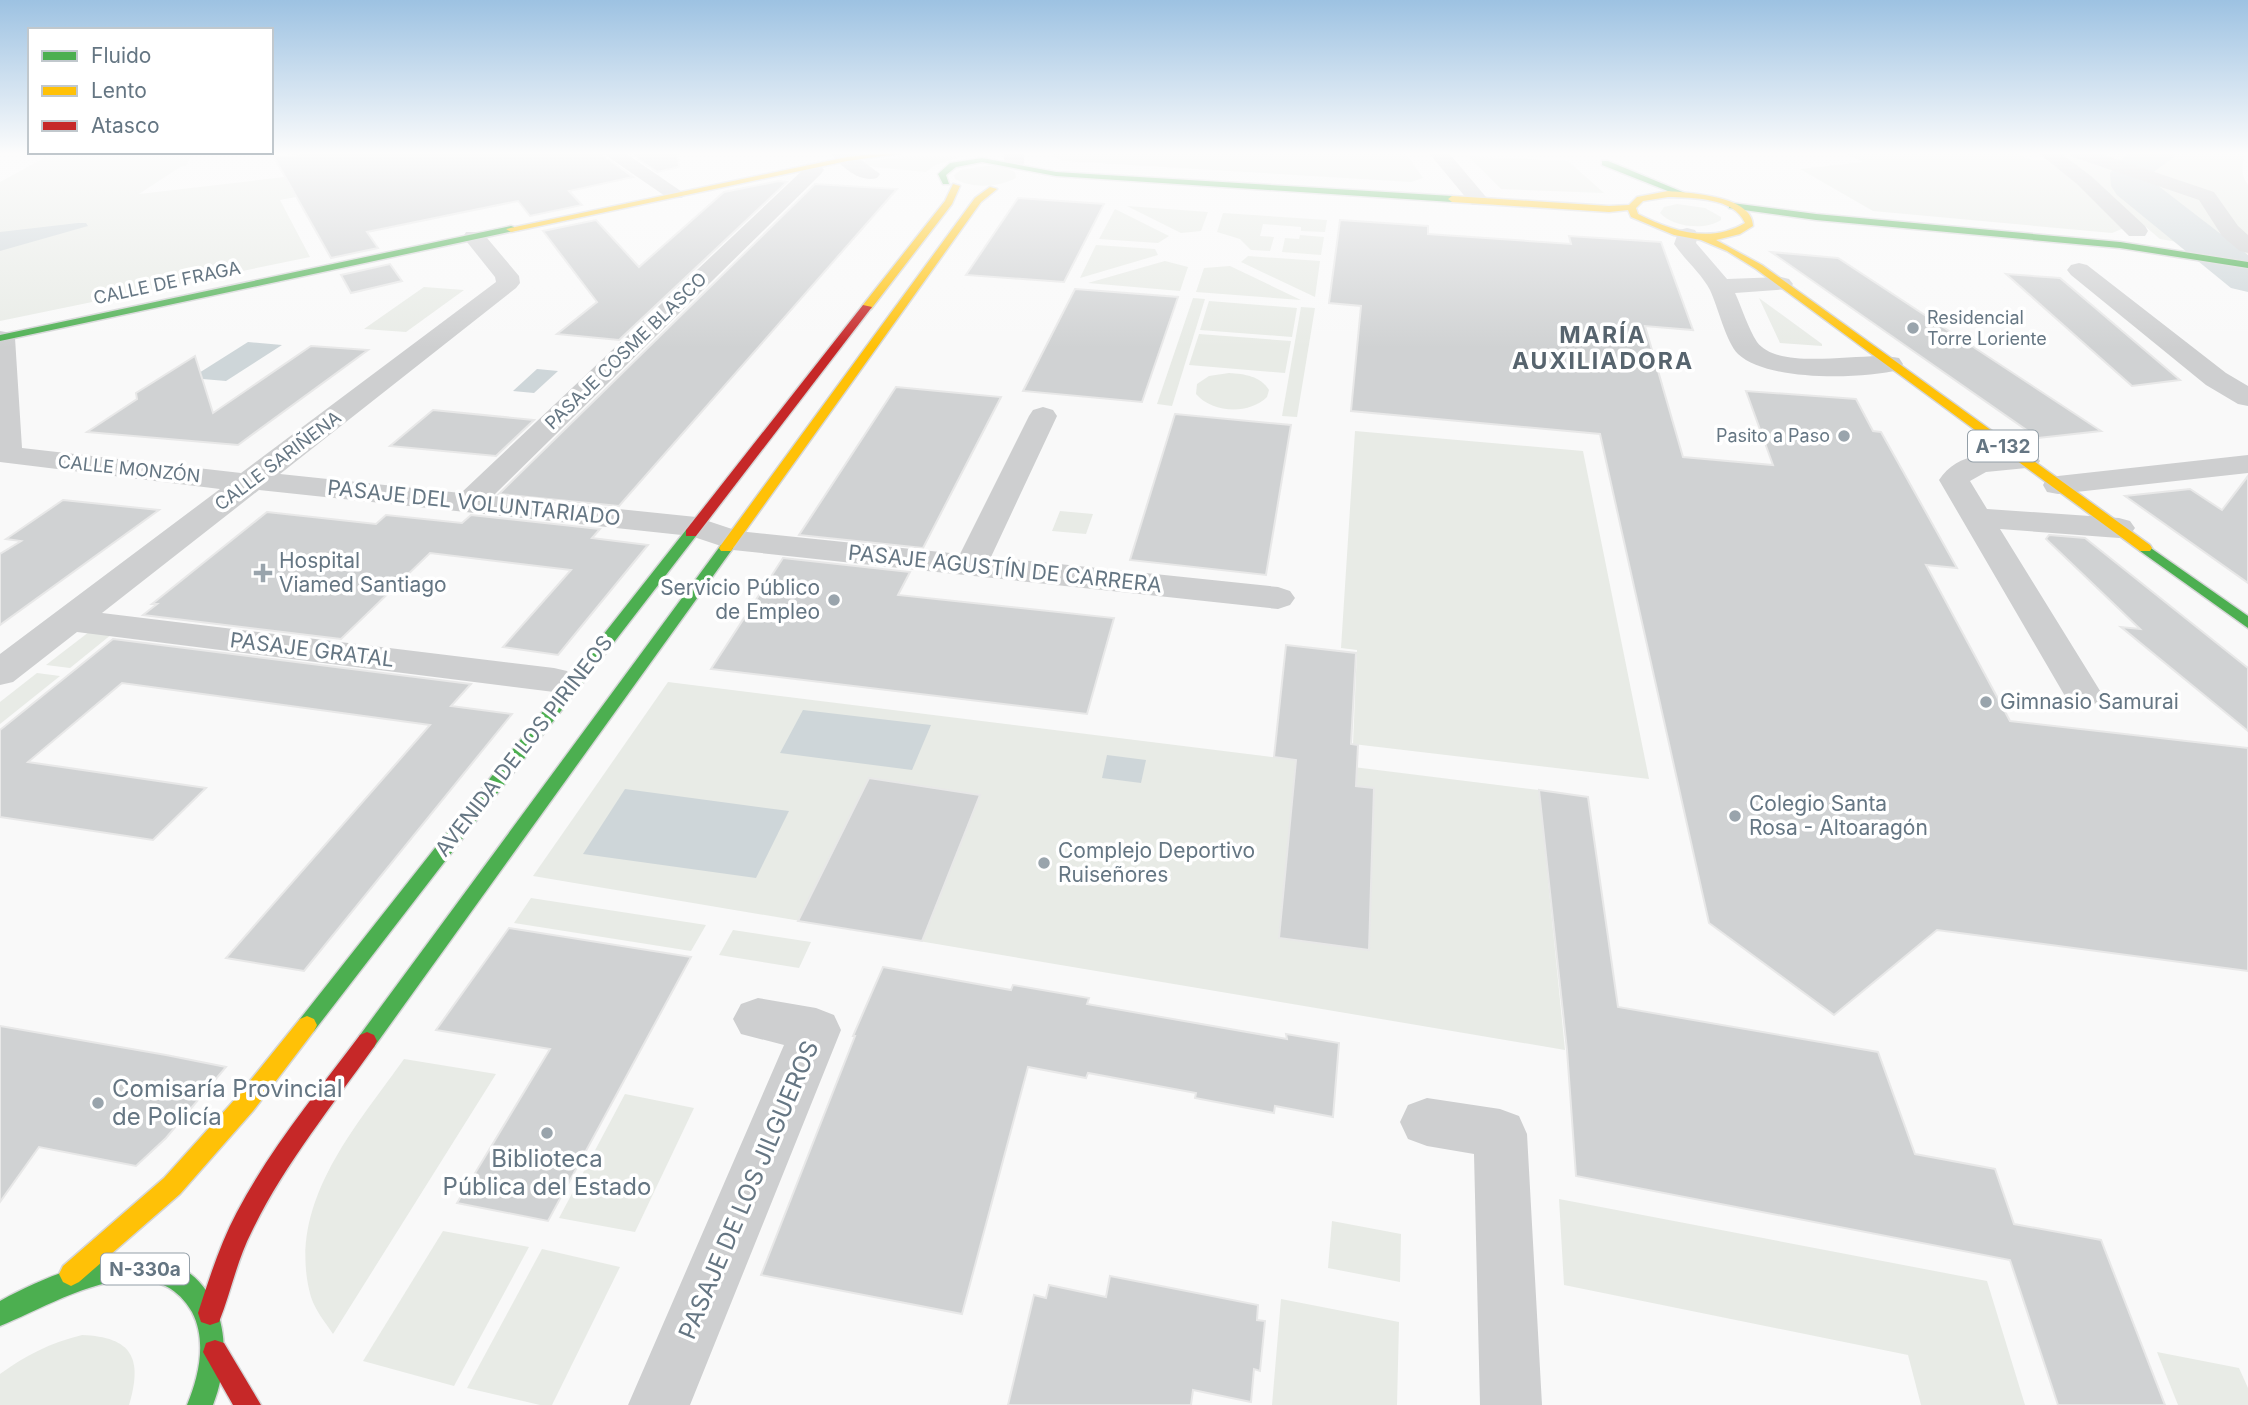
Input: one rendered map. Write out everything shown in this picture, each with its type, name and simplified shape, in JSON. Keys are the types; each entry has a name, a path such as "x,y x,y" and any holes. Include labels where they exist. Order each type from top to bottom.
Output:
{"main road":[{"name":"CALLE DE FRAGA","path":"1,338 565,218"},
{"name":"AVENIDA DE LOS PIRINEOS","path":"64,1280 129,1226 207,1149 937,218"},
{"name":"AVENIDA DE LOS PIRINEOS","path":"209,1313 230,1252 276,1168 966,218"},
{"path":"1533,218 1683,234 1752,234 2123,251 2248,277"},
{"name":"A-132","path":"1638,218 1645,223 1730,249 1759,267 2248,623"},
{"path":"1748,218 1759,267"},
{"path":"1821,218 2248,265"},
{"name":"N-330a","path":"4,1310 64,1280 114,1268 157,1270 189,1285 209,1313 215,1352 248,1405"},
{"name":"N-330a","path":"200,1405 215,1352"}],"street":[{"name":"PASAJE COSME BLASCO","path":"469,502 756,218"},
{"path":"2123,218 2137,231"},
{"path":"2221,218 2230,231 2248,246"},
{"path":"1683,234 1685,244 1720,286 1746,348 1757,356 1776,362 1858,368 1890,364"},
{"name":"CALLE SARIÑENA","path":"0,673 504,287 508,283 507,276 474,237"},
{"path":"2079,270 2216,379 2248,398"},
{"path":"1720,286 1781,284"},
{"path":"1,338 4,458"},
{"path":"971,565 1043,416"},
{"name":"CALLE MONZÓN","path":"4,458 251,481"},
{"path":"2025,461 1986,463 1958,474 1954,480 2083,694"},
{"path":"2058,485 2248,464"},
{"name":"PASAJE DEL VOLUNTARIADO","path":"251,481 696,527 733,540"},
{"path":"1976,518 2119,528"},
{"name":"PASAJE AGUSTÍN DE CARRERA","path":"733,540 1278,598"},
{"name":"PASAJE GRATAL","path":"70,620 554,680"},
{"name":"PASAJE DE LOS JILGUEROS","path":"659,1405 817,1030 758,1019"},
{"path":"1427,1122 1500,1134 1511,1405"}],"shaded area":[{"path":"0,218 289,218 310,257 0,321"},
{"path":"1110,218 1132,218 1169,236 1158,243 1099,239"},
{"path":"1150,218 1206,218 1201,231 1181,233"},
{"path":"1222,218 1327,220 1325,232 1263,224 1260,236 1274,237 1270,251 1251,250 1240,239 1217,232"},
{"path":"1666,218 1721,218 1721,220 1706,226 1689,226"},
{"path":"1944,218 2114,218 2124,228 2112,233"},
{"path":"2135,218 2248,218 2248,254 2160,239"},
{"path":"86,223 88,226 0,251 0,232"},
{"path":"1300,235 1324,237 1321,255 1282,252 1285,238 1299,239"},
{"path":"1096,245 1155,249 1158,255 1080,278"},
{"path":"1248,256 1320,261 1315,297 1241,262"},
{"path":"1165,261 1188,267 1180,291 1088,283"},
{"path":"1230,266 1301,300 1196,292 1204,268"},
{"path":"424,287 464,290 406,332 364,329"},
{"path":"1193,298 1205,299 1172,406 1157,404"},
{"path":"1759,298 1822,344 1822,346 1780,343"},
{"path":"1209,301 1297,308 1292,337 1200,330"},
{"path":"1301,307 1315,308 1297,417 1282,416"},
{"path":"1199,334 1291,341 1285,373 1189,365"},
{"path":"248,342 282,345 226,381 191,378"},
{"path":"537,369 558,371 534,393 513,391"},
{"path":"1229,373 1257,379 1269,390 1267,397 1251,407 1231,409 1211,405 1196,394 1197,384 1209,376"},
{"path":"1355,431 1583,451 1649,779 1353,744 1357,650 1341,648"},
{"path":"1060,511 1093,514 1086,534 1052,531"},
{"path":"89,632 112,634 70,668 46,665"},
{"path":"37,673 60,676 0,724 0,702"},
{"name":"Complejo Deportivo Ruiseñores","path":"668,682 1539,790 1565,1050 533,876"},
{"path":"803,710 931,725 912,770 780,753"},
{"path":"1107,755 1146,760 1141,783 1102,778"},
{"path":"625,789 789,811 756,878 583,854"},
{"path":"531,898 706,925 691,951 514,923"},
{"path":"733,930 811,942 799,968 719,955"},
{"path":"404,1059 496,1074 333,1334 311,1297 306,1263 308,1231 316,1199 346,1140"},
{"path":"625,1094 694,1108 635,1232 559,1218"},
{"path":"1559,1199 1987,1281 2025,1405 1921,1405 1908,1355 1564,1285"},
{"path":"1332,1221 1401,1234 1400,1282 1328,1268"},
{"path":"443,1231 529,1247 454,1386 363,1361"},
{"path":"542,1249 620,1267 552,1405 540,1405 467,1388"},
{"path":"1281,1299 1399,1322 1397,1405 1272,1405"},
{"path":"82,1335 112,1340 129,1353 135,1375 129,1405 0,1405 0,1374 39,1350"},
{"path":"2157,1352 2239,1368 2248,1388 2248,1405 2178,1405"}],"building":[{"path":"308,218 437,218 367,232 378,248 331,258"},
{"path":"695,218 749,218 619,340 557,334 597,302 543,231 596,220 639,267"},
{"path":"781,218 872,218 619,506 499,494"},
{"path":"1005,218 1097,218 1064,282 966,275"},
{"path":"1340,220 1428,226 1428,234 1571,244 1569,236 1661,242 1693,330 1645,326 1683,457 1773,465 1746,391 1856,399 1873,431 1881,432 1957,568 1926,565 2010,721 2248,748 2248,971 1937,930 1834,1015 1709,923 1600,434 1351,411 1361,306 1329,303"},
{"path":"1771,252 1838,258 2101,431 2038,438"},
{"path":"390,264 402,281 351,293 341,275"},
{"path":"2006,274 2060,278 2180,380 2132,386"},
{"path":"1075,289 1178,297 1142,402 1023,391"},
{"path":"311,346 368,350 238,445 87,432 137,399 136,393 195,356 213,413"},
{"path":"896,387 1001,397 923,548 799,535"},
{"path":"433,410 534,420 496,456 390,446"},
{"path":"1175,414 1291,425 1266,575 1130,560"},
{"path":"2248,476 2248,583 2125,496 2190,489 2222,510"},
{"path":"63,500 159,510 0,625 0,554 21,541 6,539"},
{"path":"267,512 376,524 386,515 462,523 471,515 600,529 592,538 648,545 558,655 503,647 571,570 430,553 341,639 143,615 157,604 152,604"},
{"path":"2049,535 2085,538 2248,668 2248,731 2121,627 2140,629 2046,539"},
{"path":"783,558 910,572 898,595 1114,618 1087,714 711,669"},
{"path":"113,639 471,684 451,706 512,714 304,971 226,958 430,725 122,683 28,762 206,788 153,840 0,817 0,730"},
{"path":"1286,645 1356,653 1351,744 1358,745 1356,786 1374,788 1369,950 1279,938 1296,760 1274,757"},
{"path":"869,778 980,795 922,941 798,921"},
{"path":"1539,790 1588,797 1618,1007 1878,1052 1915,1154 1995,1169 2014,1224 2101,1240 2165,1405 2058,1405 2010,1260 1576,1176 1567,1050"},
{"name":"Biblioteca Pública del Estado","path":"509,928 691,957 548,1221 457,1203 550,1049 436,1030"},
{"path":"883,967 1011,990 1013,985 1089,998 1087,1004 1287,1039 1286,1034 1339,1043 1333,1117 1275,1106 1274,1113 1195,1098 1196,1093 1088,1073 1086,1078 1028,1067 962,1314 761,1275 853,1036"},
{"name":"Comisaría Provincial de Policía","path":"0,1026 226,1067 166,1138 136,1166 39,1147 0,1202"},
{"path":"1110,1276 1258,1305 1257,1320 1265,1321 1260,1371 1254,1369 1251,1402 1193,1390 1191,1405 1008,1405 1034,1295 1046,1298 1049,1285 1106,1297"}],"waterway":[{"path":"2172,218 2248,278"}],"traffic: fast":[{"path":"1822,218 2120,245 2248,265"},
{"path":"0,338 511,229"},
{"path":"307,1025 691,533"},
{"path":"367,1041 726,548"},
{"path":"2145,548 2248,623"},
{"path":"0,1314 51,1288 81,1277 113,1270 143,1268 170,1274 192,1289 210,1327 212,1361 200,1405"}],"traffic: slow":[{"path":"511,229 566,218"},
{"path":"867,307 937,218"},
{"path":"726,548 965,218"},
{"path":"1639,218 1677,233 1708,238 1737,232 1750,224 1747,218"},
{"path":"1700,236 1730,249 1759,267 2145,548"},
{"path":"71,1274 172,1186 245,1104 307,1025"}],"traffic: jam":[{"path":"691,533 867,307"},
{"path":"210,1313 244,1221 292,1144 367,1041"},
{"path":"215,1352 248,1405"}],"place":[{"name":"Residencial Torre Loriente","path":"1913,328"},
{"name":"Pasito a Paso","path":"1844,436"},
{"name":"Hospital Viamed Santiago","path":"263,573"},
{"name":"Servicio Público de Empleo","path":"834,600"},
{"name":"Gimnasio Samurai","path":"1986,702"},
{"name":"Colegio Santa Rosa - Altoaragón","path":"1735,816"},
{"name":"Complejo Deportivo Ruiseñores","path":"1044,863"},
{"name":"Comisaría Provincial de Policía","path":"98,1103"},
{"name":"Biblioteca Pública del Estado","path":"547,1133"}],"district":[{"name":"MARÍA AUXILIADORA","path":"1603,348"}]}
